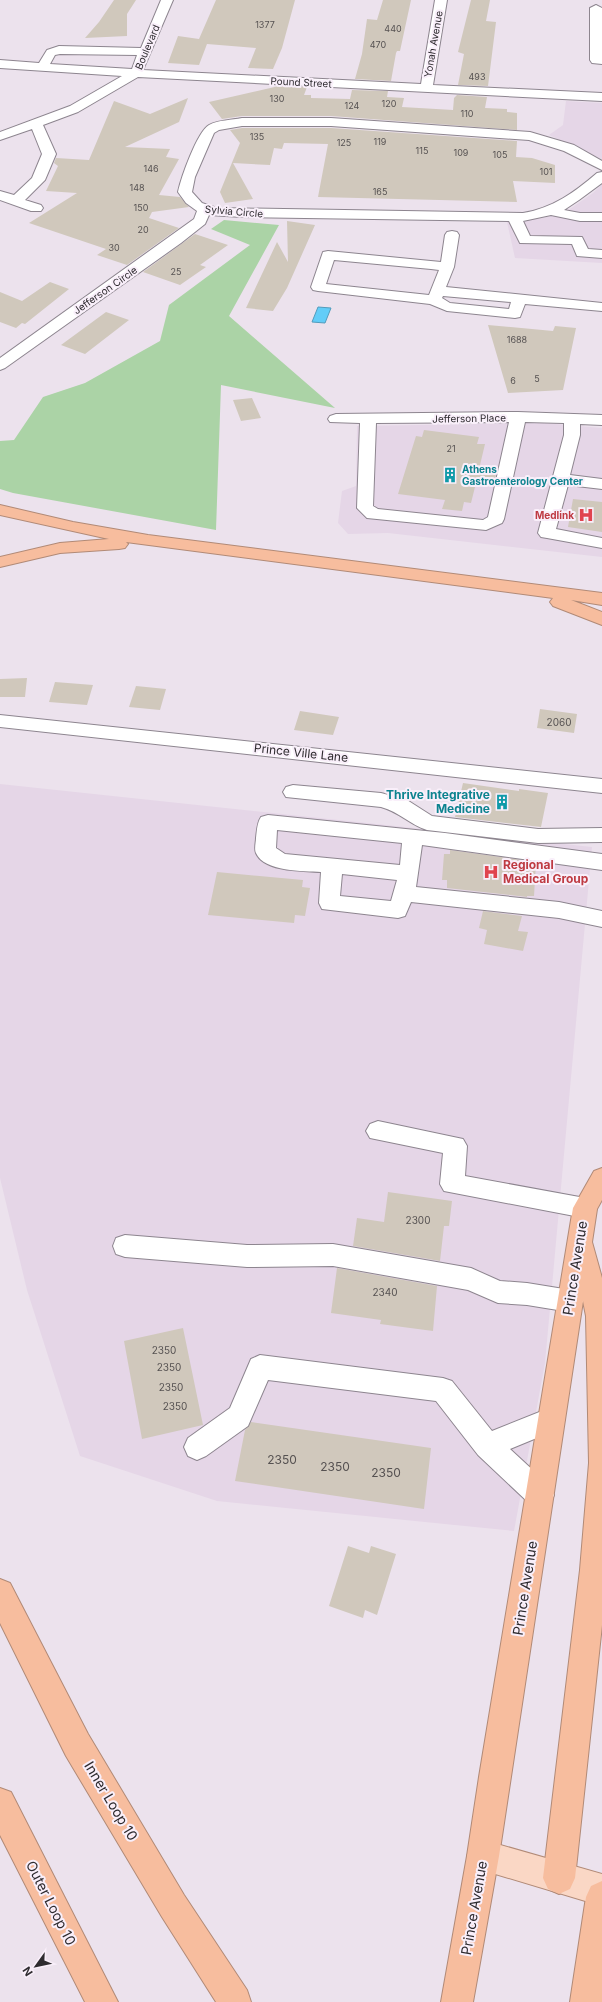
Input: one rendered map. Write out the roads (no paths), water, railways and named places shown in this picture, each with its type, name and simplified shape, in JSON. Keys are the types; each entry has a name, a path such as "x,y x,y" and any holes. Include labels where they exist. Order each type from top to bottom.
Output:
{"highway":[{"path":"0,510 40,521 175,545 519,587 602,599"},
{"path":"0,562 60,548 112,544 175,545"},
{"path":"519,587 602,619"},
{"name":"Prince Avenue","path":"457,2002 483,1856 494,1777 585,1208 602,1178"},
{"path":"559,1878 593,1578 602,1463 600,1316 580,1238"},
{"name":"Inner Loop 10","path":"0,1593 77,1745 173,1906 235,2002"},
{"name":"Outer Loop 10","path":"0,1803 102,2002"},
{"path":"586,2002 602,1898"}],"main road":[{"path":"483,1856 602,1890"}],"street":[{"name":"Boulevard","path":"1,136 74,109 136,74 167,0"},
{"name":"Yonah Avenue","path":"426,88 441,0"},
{"path":"598,6 599,60"},
{"path":"42,67 51,53 58,50 145,52"},
{"name":"Pound Street","path":"0,64 136,74 602,97"},
{"path":"0,73 32,75 112,87"},
{"name":"Sylvia Circle","path":"602,166 569,148 530,136 331,122 242,122 215,127 209,131 188,177 185,192 194,205 204,210 301,215 514,218 539,215 564,205 602,176"},
{"path":"16,201 38,180 49,154 36,123"},
{"path":"0,195 36,208"},
{"name":"Jefferson Circle","path":"0,365 200,222 204,210"},
{"path":"551,211 580,217 602,217"},
{"path":"514,218 525,240 577,240 582,253 602,254"},
{"path":"436,296 447,267 452,234"},
{"path":"447,267 328,255 318,287 436,296 447,307 515,314 519,298 602,307"},
{"path":"368,419 365,508 373,514 486,525 496,519 518,417"},
{"name":"Jefferson Place","path":"336,419 518,417 602,420"},
{"path":"572,419 572,435 547,534 602,543"},
{"path":"561,480 602,484"},
{"name":"Prince Ville Lane","path":"0,721 602,786"},
{"path":"293,792 382,800 400,805 427,823 538,836 602,834"},
{"path":"602,862 445,840 268,822 265,851 280,861 332,866 407,883 602,919"},
{"path":"332,866 329,903 398,910 407,883 413,837"},
{"path":"378,1131 455,1146 452,1184 585,1208"},
{"path":"125,1246 247,1256 333,1255 471,1279 498,1292 527,1294 570,1301"},
{"path":"198,1447 239,1417 260,1367 443,1390 487,1446 540,1495"},
{"path":"487,1446 552,1419"}],"water":[{"path":"318,307 331,308 325,323 312,322"}],"place":[{"name":"Athens Gastroenterology Center","path":"450,475"},
{"name":"Medlink","path":"586,515"},
{"name":"Thrive Integrative Medicine","path":"502,802"},
{"name":"Regional Medical Group","path":"491,872"}]}
